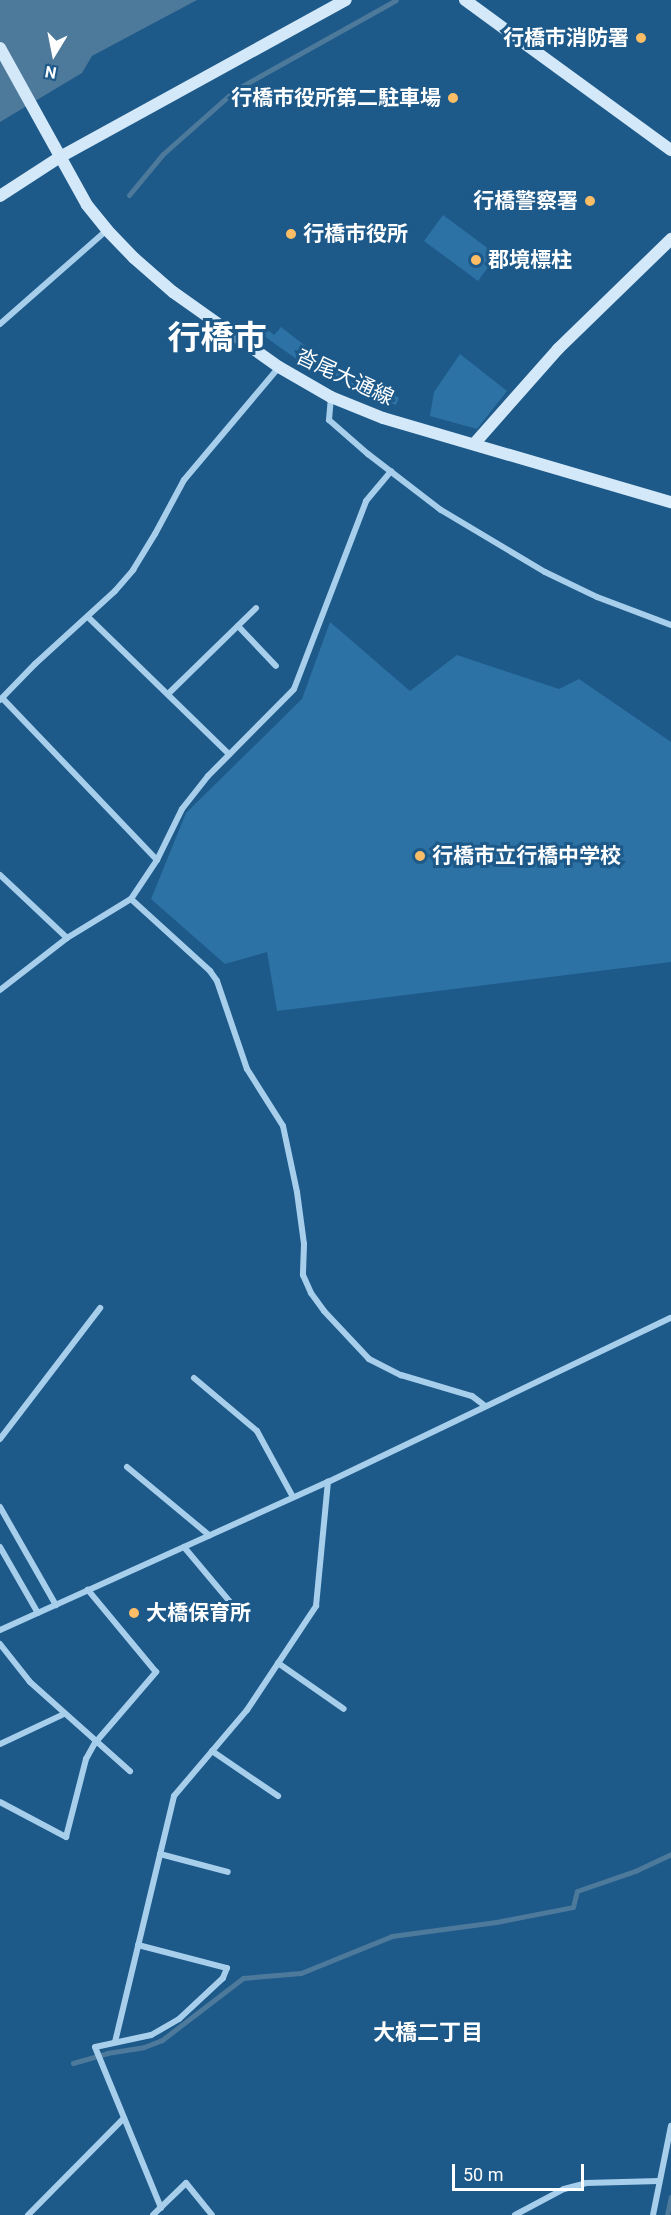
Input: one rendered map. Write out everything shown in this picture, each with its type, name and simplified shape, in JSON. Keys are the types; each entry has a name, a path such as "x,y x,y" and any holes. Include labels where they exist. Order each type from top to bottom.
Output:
{"street":[{"path":"0,196 60,157 346,0"},
{"path":"465,0 671,150"},
{"name":"沓尾大通線","path":"0,48 87,205 107,230 134,258 173,292 279,367 331,397 383,418 671,502"},
{"path":"0,324 107,230"},
{"path":"474,444 558,349 671,239"},
{"path":"157,860 1,699 88,617 133,570 184,480 279,367"},
{"path":"331,397 329,420 391,471 460,522 545,572 597,597 671,625"},
{"path":"0,990 66,938 131,899 157,860 182,809 229,754 294,689 366,501 391,471"},
{"path":"168,694 256,608"},
{"path":"88,617 229,754"},
{"path":"238,626 276,666"},
{"path":"0,875 66,938"},
{"path":"131,899 210,971 217,981 247,1069 283,1126 297,1192 304,1244 303,1275 311,1293 324,1311 369,1359 401,1375 472,1396 484,1405"},
{"path":"0,1439 100,1308"},
{"path":"0,1630 328,1482 484,1405 671,1318"},
{"path":"194,1378 257,1431 293,1497"},
{"path":"127,1467 209,1535"},
{"path":"116,2042 174,1796 247,1710 316,1606 328,1482"},
{"path":"0,1507 56,1605"},
{"path":"0,1547 38,1613"},
{"path":"184,1547 246,1621"},
{"path":"0,1802 66,1837 86,1759 95,1743 156,1672 88,1590"},
{"path":"0,1644 30,1682 95,1743 130,1771"},
{"path":"278,1664 344,1708"},
{"path":"0,1744 64,1714"},
{"path":"212,1751 278,1796"},
{"path":"160,1854 228,1872"},
{"path":"138,1945 227,1968 223,1978 178,2019 151,2035 95,2047 161,2208"},
{"path":"28,2215 124,2118"},
{"path":"653,2215 671,2126"},
{"path":"515,2215 564,2189 586,2183 659,2181"},
{"path":"153,2215 186,2183 212,2215"}],"shaded area":[{"path":"0,0 197,0 92,56 82,73 0,122"},
{"path":"443,215 497,255 478,281 424,241"},
{"path":"265,327 274,335 281,327 357,386 355,389 295,358 261,334"},
{"path":"460,354 507,391 477,429 430,416 434,392"},
{"path":"373,380 399,398 396,405 364,393"},
{"name":"行橋市立行橋中学校","path":"330,622 410,691 457,655 559,689 579,679 671,742 671,962 277,1011 267,952 225,964 151,899 186,813 302,699"}],"waterway":[{"path":"129,195 163,154 235,90 396,0"},
{"path":"73,2063 107,2053 144,2047 162,2040 243,1978 301,1973 392,1936 496,1922 573,1907 577,1891 635,1871 671,1854"},
{"path":"667,2215 671,2196"}],"place":[{"name":"行橋市消防署","path":"641,38"},
{"name":"行橋市役所第二駐車場","path":"453,98"},
{"name":"行橋警察署","path":"590,201"},
{"name":"行橋市役所","path":"291,234"},
{"name":"郡境標柱","path":"476,260"},
{"name":"行橋市立行橋中学校","path":"420,856"},
{"name":"大橋保育所","path":"134,1613"}],"district":[{"name":"行橋市","path":"217,338"},
{"name":"大橋二丁目","path":"428,2033"}]}
